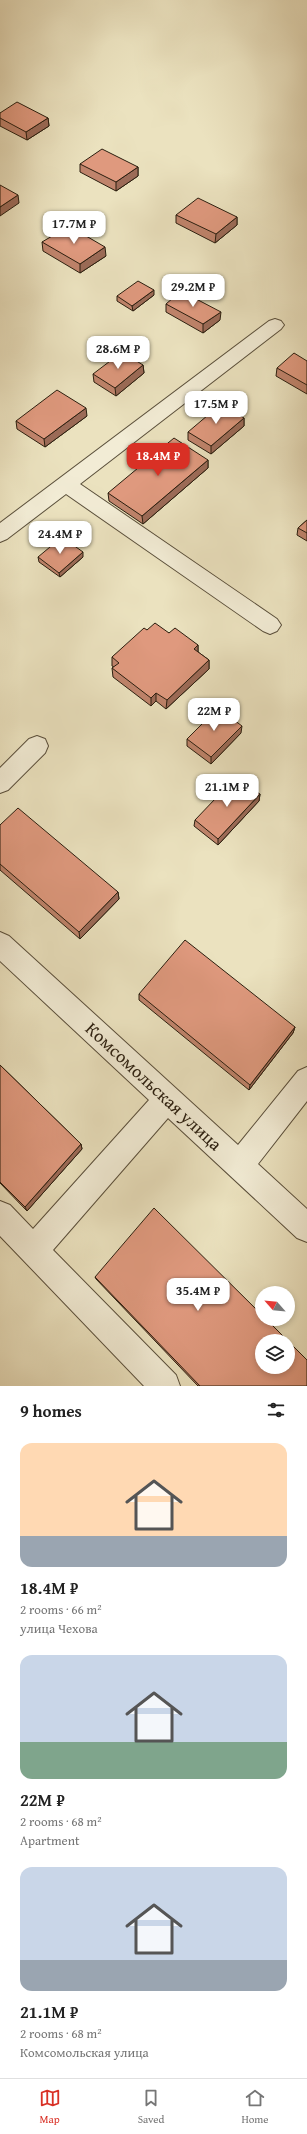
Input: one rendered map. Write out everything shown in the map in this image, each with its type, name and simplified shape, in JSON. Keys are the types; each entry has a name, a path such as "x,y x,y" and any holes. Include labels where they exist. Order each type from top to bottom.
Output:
{"street":[{"path":"0,534 275,325"},
{"path":"66,484 270,625"},
{"path":"0,783 37,746"},
{"name":"Комсомольская улица","path":"0,944 307,1228"},
{"path":"240,1166 257,1141 307,1080"},
{"path":"34,1250 167,1099"},
{"path":"0,1215 165,1386"}],"building":[{"path":"17,102 48,118 26,132 0,118 0,113"},
{"path":"102,149 138,167 116,182 80,164"},
{"path":"0,185 18,195 0,207"},
{"path":"198,198 237,217 216,234 176,215"},
{"path":"69,226 105,247 80,264 42,242"},
{"path":"138,281 154,290 132,306 117,296"},
{"path":"181,291 221,312 203,324 166,304"},
{"path":"122,352 143,365 115,388 93,374"},
{"path":"294,353 307,361 307,385 277,368"},
{"path":"57,390 86,408 44,439 16,421"},
{"path":"221,404 244,418 211,446 188,432"},
{"path":"174,438 208,460 142,516 108,493"},
{"path":"307,520 307,533 298,528"},
{"path":"62,537 83,552 59,573 38,557"},
{"path":"155,623 169,633 175,628 198,645 194,649 209,660 167,700 156,693 151,698 112,668 119,663 112,657 144,628 147,630"},
{"path":"218,708 242,726 211,757 187,739"},
{"path":"236,777 260,794 218,839 195,820"},
{"path":"18,808 118,892 79,932 0,864 0,825"},
{"path":"185,940 295,1027 250,1085 139,994"},
{"path":"0,1065 81,1144 25,1207 0,1182"},
{"path":"154,1208 255,1308 255,1326 273,1326 281,1334 255,1334 255,1374 295,1374 295,1348 307,1360 307,1386 200,1386 95,1277"}]}
